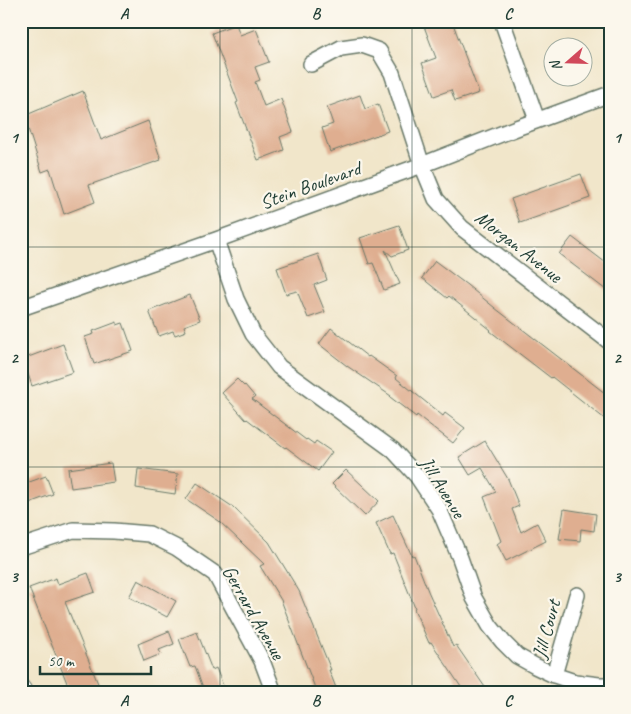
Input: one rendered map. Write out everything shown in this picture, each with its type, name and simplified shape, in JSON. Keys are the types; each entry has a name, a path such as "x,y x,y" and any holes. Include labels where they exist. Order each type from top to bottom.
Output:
{"street":[{"path":"502,21 537,120"},
{"name":"Morgan Avenue","path":"311,64 341,48 362,45 379,51 392,74 422,165 436,199 462,228 610,342"},
{"name":"Stein Boulevard","path":"21,308 216,240 610,94"},
{"name":"Jill Avenue","path":"216,240 236,299 253,334 279,367 393,450 417,476 439,509 460,558 474,598 490,626 503,642 517,656 554,674 575,682 599,685 610,684"},
{"name":"Gerrard Avenue","path":"21,547 73,530 149,534 177,548 215,574 262,660 274,693"},
{"name":"Jill Court","path":"554,674 577,595"},
{"path":"21,689 23,693"}],"building":[{"path":"422,21 452,21 479,93 455,101 451,90 434,96 422,63 436,58"},
{"path":"236,24 240,35 256,29 269,62 255,67 260,80 255,82 264,106 281,99 293,132 280,137 284,150 258,160 212,33"},
{"path":"83,91 101,140 148,121 161,160 89,185 95,202 64,214 50,169 42,172 24,116"},
{"path":"360,95 365,109 378,104 388,131 330,152 322,128 333,124 327,107"},
{"path":"581,174 590,198 520,223 511,199"},
{"path":"399,225 408,250 392,256 385,250 400,284 384,290 373,263 369,264 360,238"},
{"path":"572,237 610,266 610,293 559,254"},
{"path":"318,254 327,280 314,285 325,312 308,318 297,291 286,294 277,268"},
{"path":"435,261 610,397 610,423 490,331 449,296 447,298 422,278"},
{"path":"190,295 200,320 184,326 186,331 175,335 173,331 159,336 149,311"},
{"path":"117,322 117,325 123,323 133,351 94,364 85,337 94,334 93,331"},
{"path":"331,328 368,357 397,376 396,378 443,416 445,413 465,428 453,443 319,344"},
{"path":"63,344 73,372 32,386 23,359"},
{"path":"237,379 255,397 252,399 306,440 314,444 316,441 332,452 318,471 246,420 222,393"},
{"path":"485,441 508,479 519,506 512,509 521,532 537,523 546,541 506,561 497,544 501,541 484,497 496,492 482,468 470,475 459,457"},
{"path":"111,463 114,482 71,488 68,469"},
{"path":"138,469 178,474 175,494 136,488"},
{"path":"346,470 379,501 365,516 332,484"},
{"path":"46,476 53,494 21,506 21,485"},
{"path":"197,483 233,507 269,542 299,591 331,670 329,670 338,693 317,693 281,600 260,566 264,564 219,521 186,499"},
{"path":"564,509 596,514 594,531 581,529 580,541 559,539"},
{"path":"393,515 412,556 414,555 453,647 456,645 489,693 465,693 431,642 429,643 393,553 390,554 376,523"},
{"path":"88,573 95,592 65,602 99,686 81,693 71,693 29,588 56,578 58,584"},
{"path":"138,580 176,601 167,617 129,597"},
{"path":"169,631 174,644 159,650 161,654 144,661 138,644"},
{"path":"197,632 212,670 216,668 226,693 205,693 195,666 190,667 179,639"}]}
